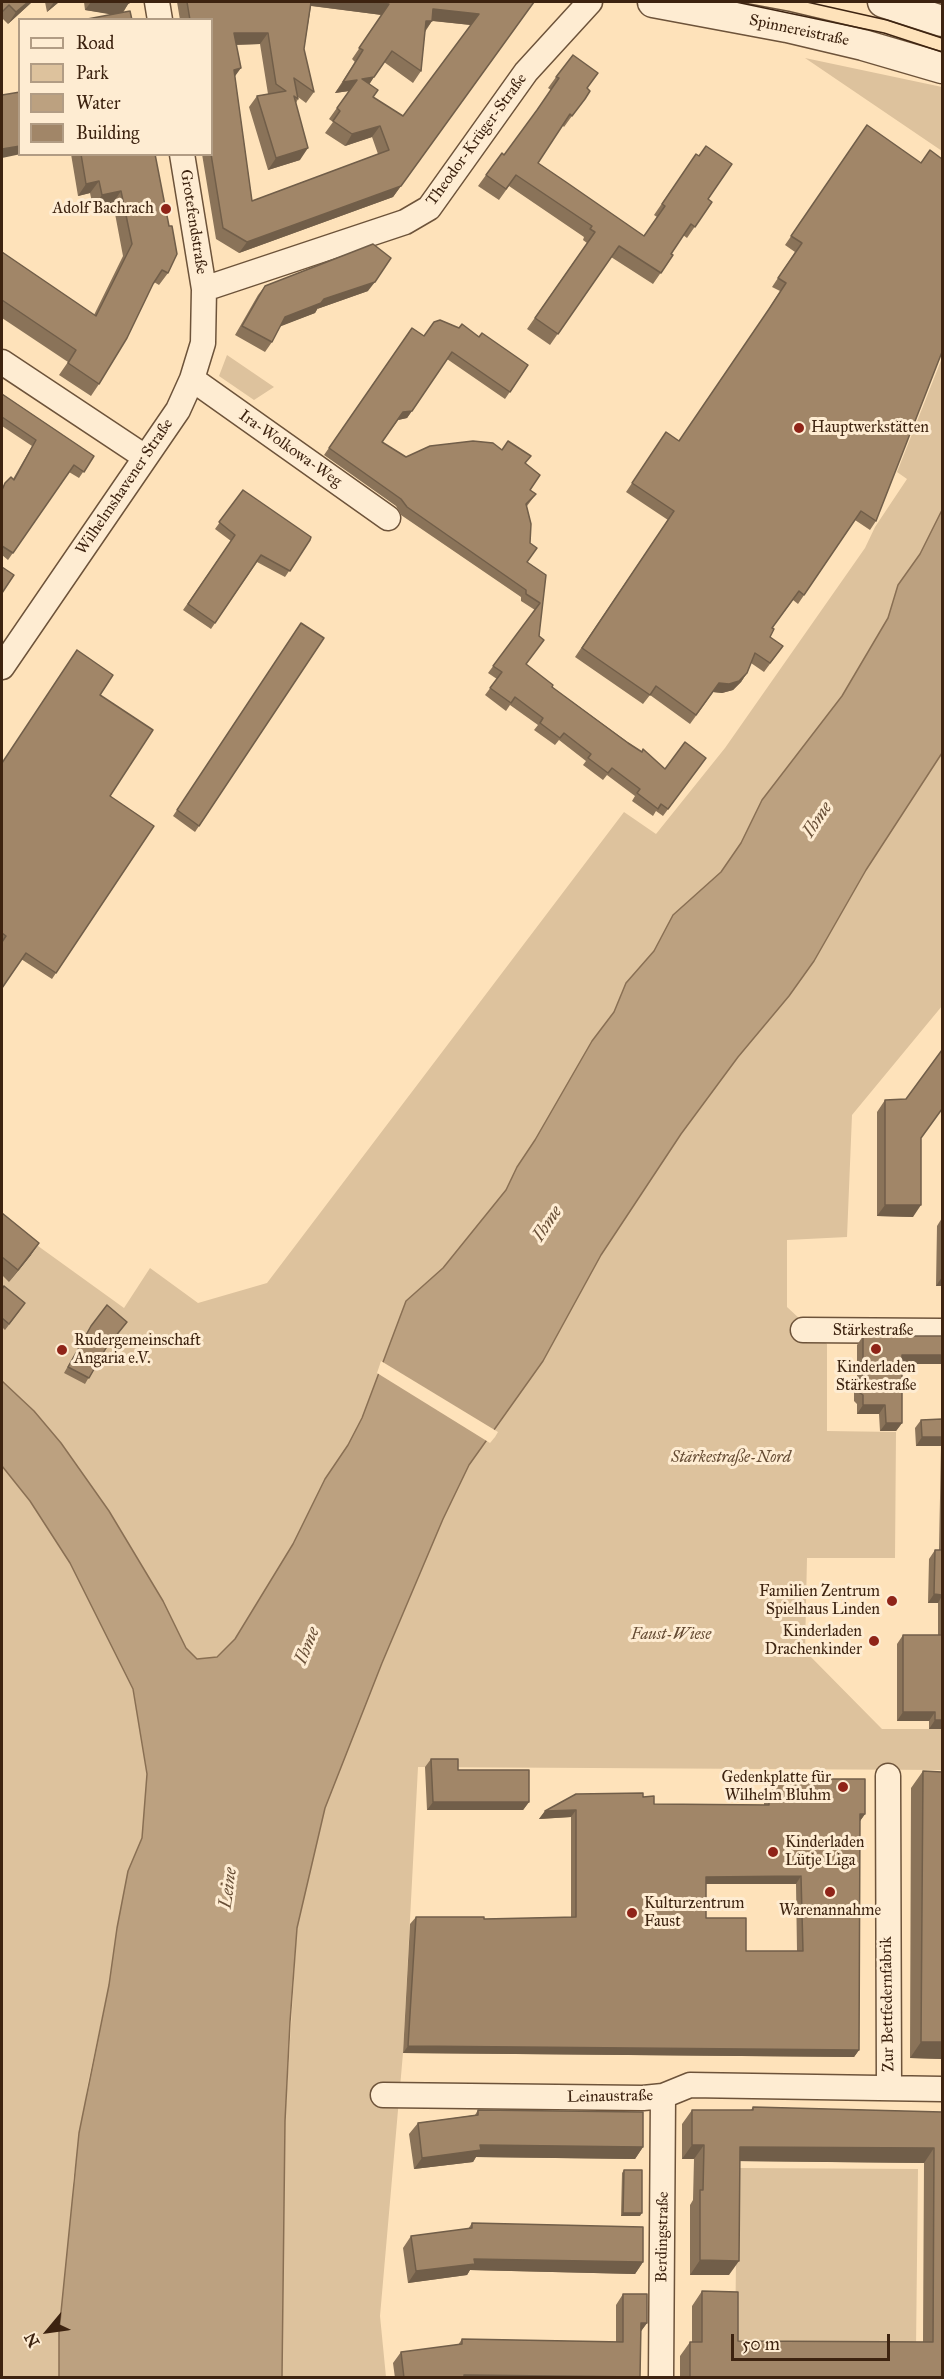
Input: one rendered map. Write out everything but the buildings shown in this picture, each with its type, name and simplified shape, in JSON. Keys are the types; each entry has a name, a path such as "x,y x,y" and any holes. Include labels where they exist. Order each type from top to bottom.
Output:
{"street":[{"path":"157,2 160,18"},
{"name":"Theodor-Krüger-Straße","path":"204,289 405,222 421,214 437,200 473,145 538,57 590,2"},
{"name":"Spinnereistraße","path":"653,2 684,5 787,27 863,45 942,68"},
{"path":"884,2 942,21"},
{"name":"Grotefendstraße","path":"182,156 204,289"},
{"name":"Wilhelmshavener Straße","path":"2,667 178,410 192,379 203,343 204,289"},
{"path":"2,362 145,457"},
{"name":"Ira-Wolkowa-Weg","path":"192,379 388,518"},
{"name":"Stärkestraße","path":"803,1330 875,1337 942,1336"},
{"name":"Zur Bettfedernfabrik","path":"888,1776 889,2088"},
{"name":"Leinaustraße","path":"383,2096 635,2098 663,2096 690,2085 942,2089"},
{"name":"Berdingstraße","path":"661,2371 664,2224 663,2096"}],"green space":[{"path":"805,58 942,87 942,151"},
{"path":"227,355 274,387 254,400 219,376"},
{"path":"942,358 942,510 920,554 898,585 888,618 842,696 762,800 741,843 721,872 673,915 654,951 626,983 614,1012 592,1041 517,1167 506,1190 443,1268 406,1301 362,1418 348,1446 325,1479 293,1544 235,1639 216,1657 197,1659 186,1648 163,1601 109,1511 61,1443 34,1411 2,1381 2,1220 124,1308 150,1268 198,1303 267,1283 624,812 656,834 725,748 865,548 875,527 907,479 897,472"},
{"path":"942,753 942,1006 852,1115 847,1237 787,1240 787,1307 827,1344 827,1431 896,1432 895,1558 807,1558 805,1651 882,1729 942,1729 942,1770 418,1767 403,2053 380,2316 386,2377 282,2378 285,2121 297,1928 325,1808 353,1733 443,1519 469,1465 543,1361 601,1255 681,1134 814,961 866,870"},
{"path":"2,1466 30,1501 70,1563 133,1690 147,1774 142,1838 128,1871 109,1985 88,2083 73,2181 72,2219 59,2332 59,2377 2,2377"},
{"path":"737,2168 918,2169 916,2349 735,2350"}],"water":[{"path":"942,510 942,753 866,870 814,961 681,1134 601,1255 543,1361 469,1465 443,1519 382,1663 325,1808 297,1928 285,2121 282,2377 59,2377 59,2332 79,2133 109,1985 128,1871 142,1838 147,1774 133,1689 70,1563 30,1501 2,1466 2,1381 34,1411 61,1443 109,1511 163,1601 186,1648 197,1659 217,1657 235,1639 293,1544 325,1479 348,1445 362,1418 406,1301 443,1268 506,1190 517,1167 592,1041 614,1012 626,983 654,951 673,915 721,872 741,843 762,800 842,696 888,618 898,585 920,554"}],"pier":[{"path":"381,1361 498,1432 495,1437 490,1443 377,1373"}],"tram line":[{"path":"736,2 884,33 942,52"},
{"path":"807,2 887,20 942,38"}],"place":[{"name":"Adolf Bachrach","path":"166,209"},
{"name":"Hauptwerkstätten","path":"799,428"},
{"name":"Kinderladen Stärkestraße","path":"876,1349"},
{"name":"Rudergemeinschaft Angaria e.V.","path":"62,1350"},
{"name":"Familien Zentrum Spielhaus Linden","path":"892,1601"},
{"name":"Kinderladen Drachenkinder","path":"874,1641"},
{"name":"Gedenkplatte für Wilhelm Bluhm","path":"843,1787"},
{"name":"Kinderladen Lütje Liga","path":"773,1852"},
{"name":"Warenannahme","path":"830,1892"},
{"name":"Kulturzentrum Faust","path":"632,1913"}],"water label":[{"name":"Ihme","path":"818,820"},
{"name":"Ihme","path":"548,1224"},
{"name":"Ihme","path":"308,1646"},
{"name":"Leine","path":"229,1888"}],"park label":[{"name":"Stärkestraße-Nord","path":"731,1458"},
{"name":"Faust-Wiese","path":"671,1635"}]}
